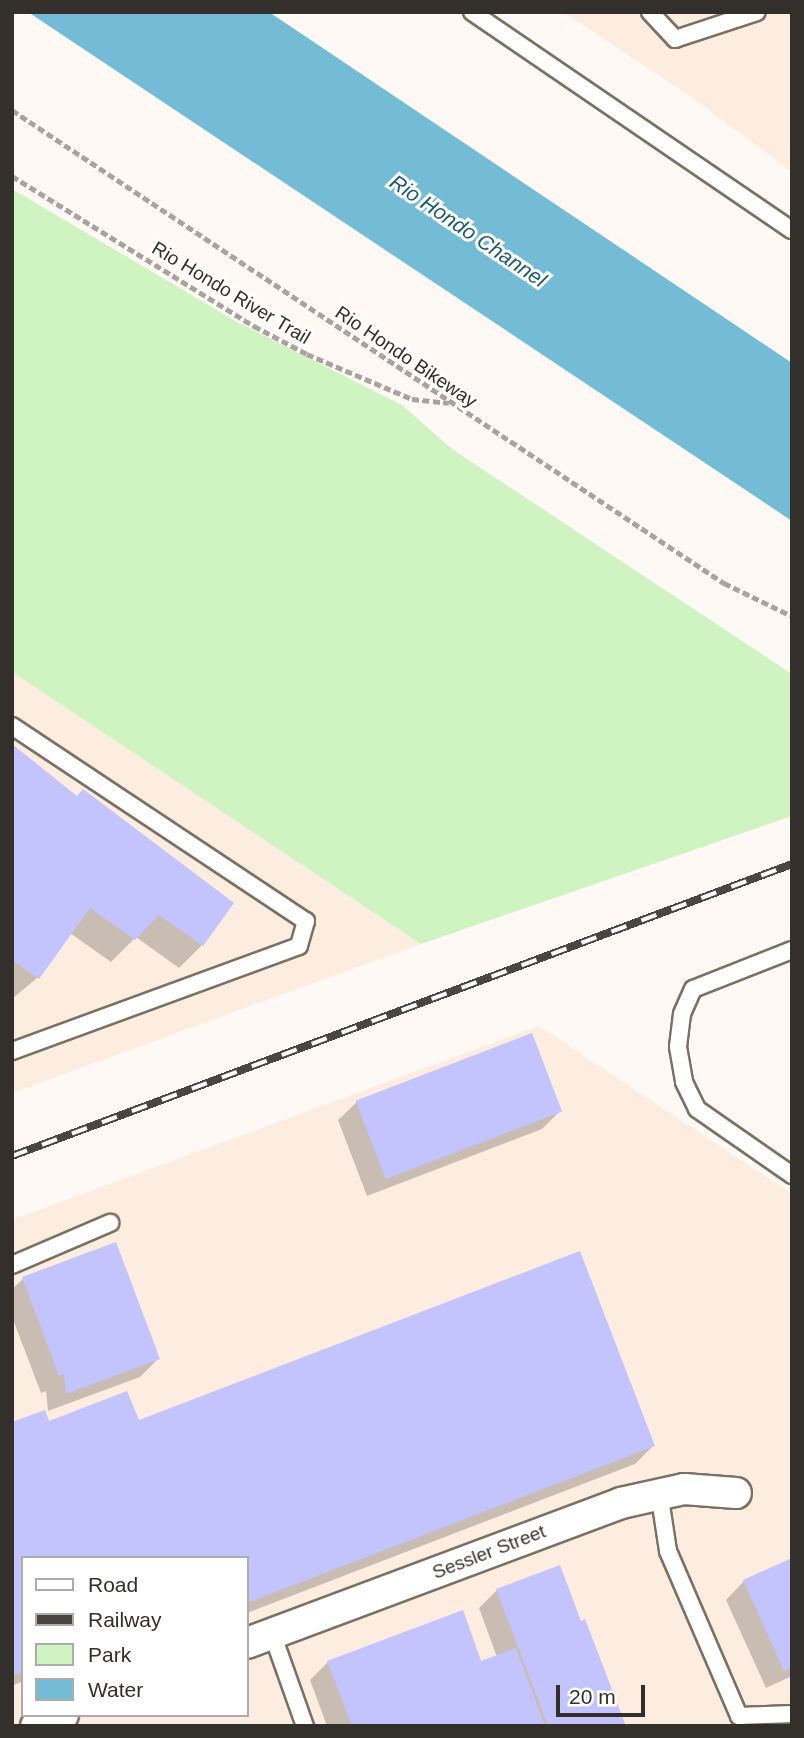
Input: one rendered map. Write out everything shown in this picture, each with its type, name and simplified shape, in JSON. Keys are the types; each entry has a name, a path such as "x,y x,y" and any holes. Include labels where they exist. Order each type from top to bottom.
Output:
{"street":[{"name":"Sessler Street","path":"259,1638 659,1492 710,1489 736,1493"},
{"path":"36,1726 58,1717"}],"lane":[{"path":"472,12 792,230"},
{"path":"650,12 676,39 757,12"},
{"path":"12,726 306,921 299,946 12,1051"},
{"path":"792,950 693,989 682,1014 678,1047 684,1082 697,1109 792,1175"},
{"path":"12,1265 110,1223"},
{"path":"659,1492 668,1551 739,1716 792,1714"},
{"path":"259,1638 301,1725"}],"path":[{"name":"Rio Hondo Bikeway","path":"12,110 449,403 724,583 792,616"},
{"name":"Rio Hondo River Trail","path":"12,176 254,327 307,354 412,399 449,403"}],"shaded area":[{"path":"563,12 792,12 792,172 687,94"},
{"path":"12,672 421,944 12,1093"},
{"path":"539,1026 792,1194 792,1726 12,1726 12,1220"}],"green space":[{"path":"12,189 239,323 402,405 452,449 792,674 792,816 421,944 12,672"}],"water":[{"name":"Rio Hondo Channel","path":"28,12 269,12 792,363 792,521"}],"building":[{"path":"12,744 77,796 83,789 234,903 203,946 159,915 135,940 90,908 39,979 12,960"},
{"path":"532,1033 562,1111 386,1179 356,1101"},
{"path":"116,1242 160,1359 66,1394 64,1374 59,1376 22,1277"},
{"path":"580,1251 655,1446 248,1603 248,1556 21,1556 21,1673 12,1676 12,1422 45,1410 49,1421 127,1391 139,1420"},
{"path":"792,1558 792,1668 784,1671 743,1580"},
{"path":"560,1565 581,1621 585,1619 626,1726 548,1726 496,1589"},
{"path":"463,1610 481,1661 516,1648 545,1726 352,1726 327,1661"}],"railway":[{"path":"12,1156 792,864"}]}
